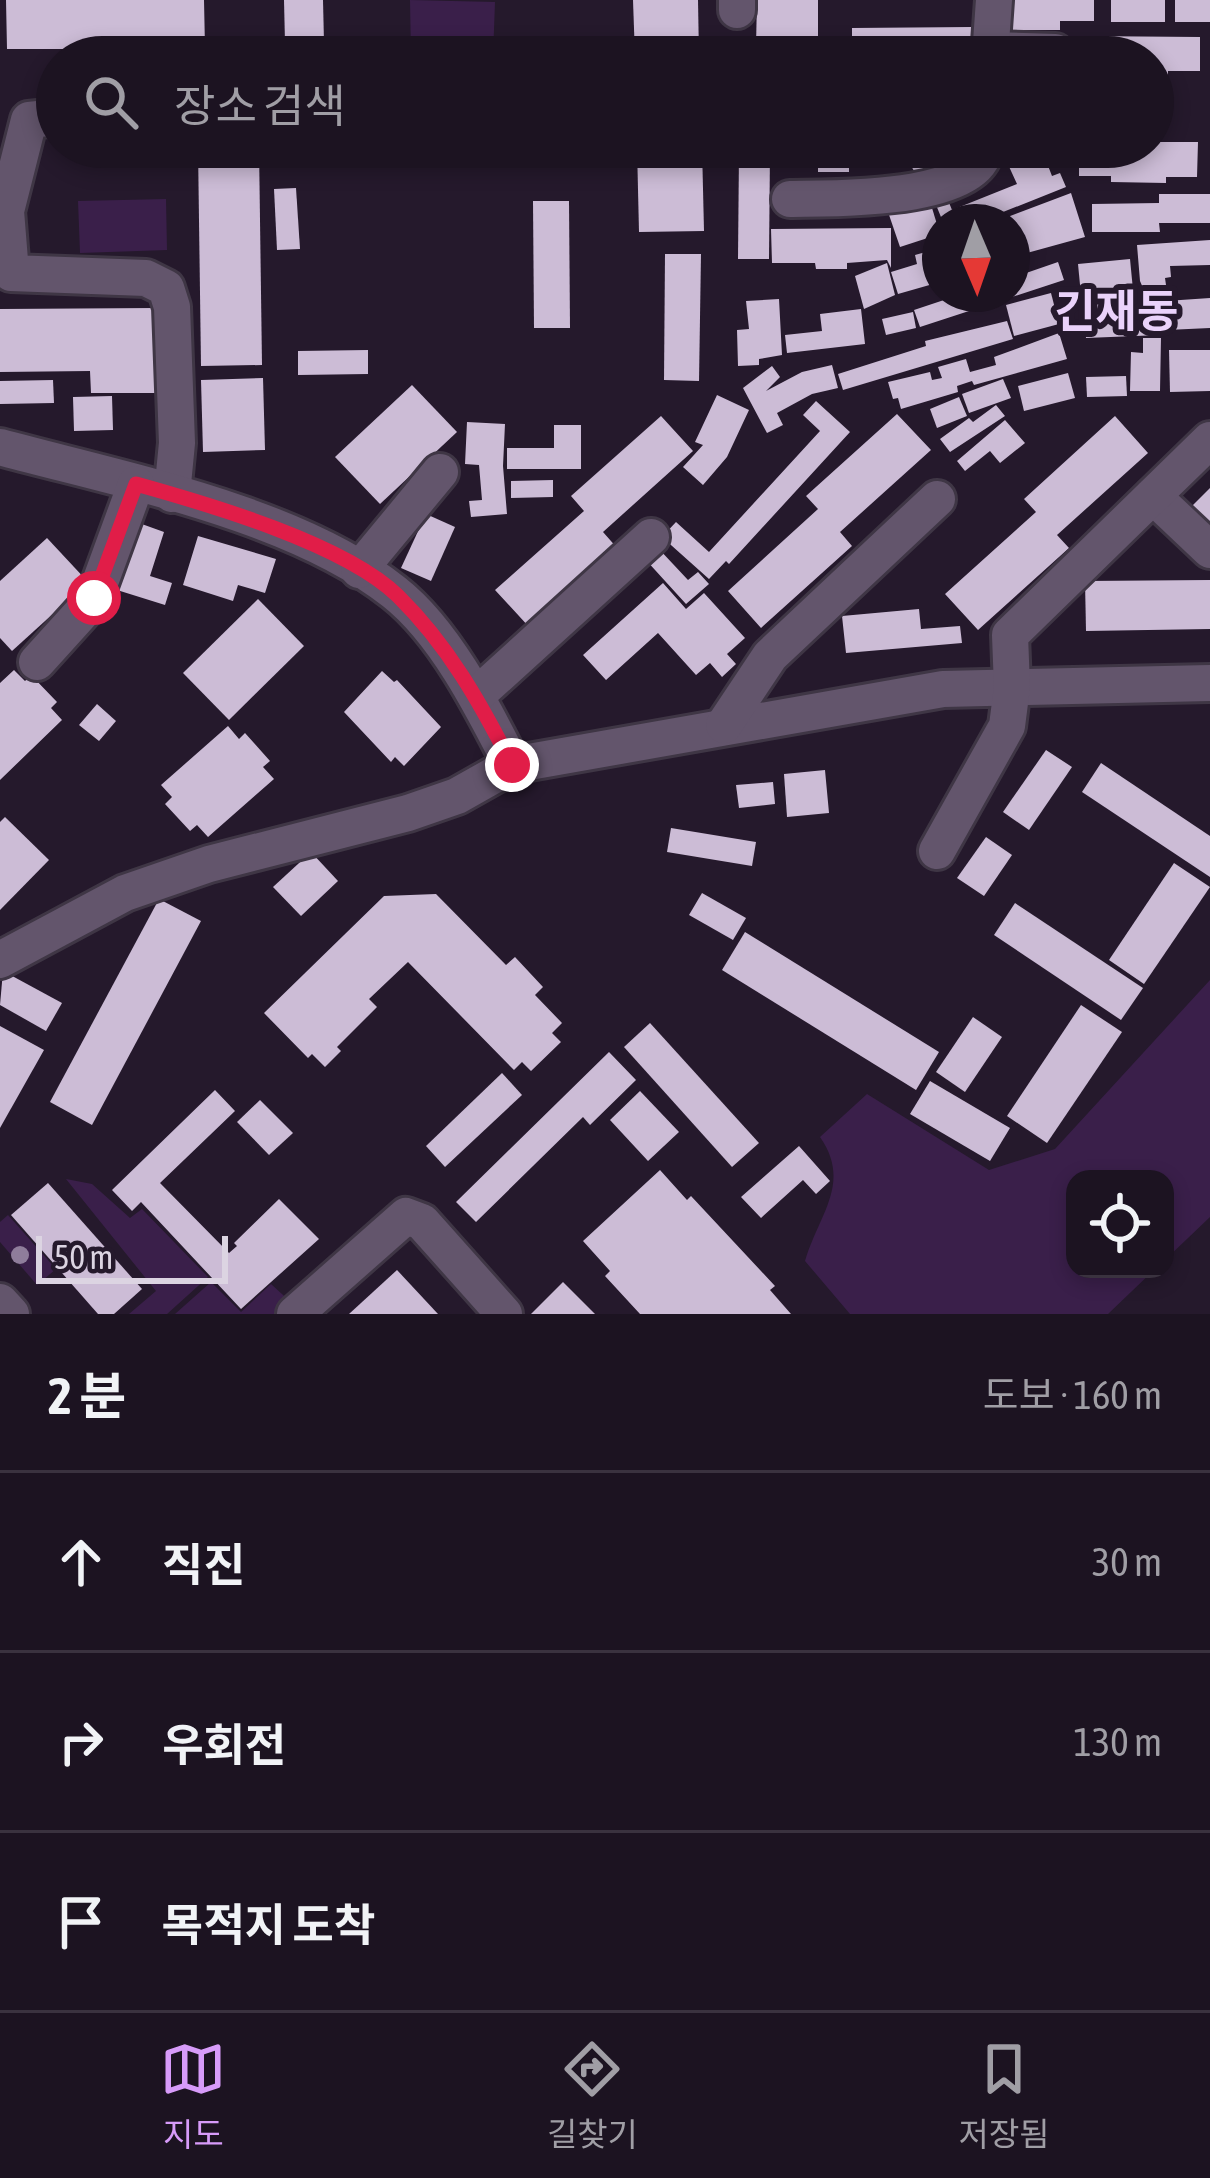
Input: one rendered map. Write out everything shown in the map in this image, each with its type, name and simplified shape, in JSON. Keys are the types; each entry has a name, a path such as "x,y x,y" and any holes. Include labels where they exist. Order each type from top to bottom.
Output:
{"street":[{"path":"992,36 994,0"},
{"path":"36,119 29,120 3,211 11,272 146,278 166,288 172,307 177,443 172,494"},
{"path":"790,199 879,197 946,184 976,168"},
{"path":"937,851 1007,726 1012,687 1010,635 1210,440"},
{"path":"0,447 172,494 289,534 359,570 396,594 445,650 477,695 512,765"},
{"path":"359,570 440,472"},
{"path":"37,662 94,598 136,484"},
{"path":"1153,496 1210,550"},
{"path":"724,725 770,656 937,500"},
{"path":"477,695 651,537"},
{"path":"0,960 125,892 209,864 408,813 457,796 512,765 943,689 1210,683"},
{"path":"295,1314 406,1216 422,1222 505,1314"},
{"path":"0,1302 11,1314"}],"shaded area":[{"path":"410,0 495,2 494,36 411,36"},
{"path":"166,199 167,250 80,253 78,201"},
{"path":"1210,980 1210,1217 1174,1251 1174,1170 1066,1170 1066,1278 1146,1278 1108,1314 850,1314 805,1261 833,1184 829,1154 820,1137 867,1094 989,1170 1055,1149"},
{"path":"66,1179 92,1184 130,1218 142,1209 208,1277 167,1314 129,1314 156,1291"},
{"path":"8,1215 56,1269 37,1285 0,1242 0,1222"},
{"path":"211,1282 241,1312 271,1284 294,1305 284,1314 175,1314"}],"building":[{"path":"6,0 204,0 205,36 36,36 36,49 7,49"},
{"path":"284,0 323,0 324,36 285,36"},
{"path":"633,0 698,0 699,36 634,36"},
{"path":"757,0 818,0 818,36 756,36"},
{"path":"1003,0 1094,0 1094,21 1060,21 1060,30 1003,30"},
{"path":"1111,0 1165,0 1165,22 1111,22"},
{"path":"1175,0 1210,0 1210,22 1175,22"},
{"path":"971,27 971,36 852,36 852,28"},
{"path":"1174,37 1200,37 1200,71 1174,71"},
{"path":"1174,142 1198,142 1197,177 1166,177 1166,183 1079,176 1079,168 1174,168"},
{"path":"198,168 259,168 262,365 201,366"},
{"path":"637,168 702,168 704,231 639,232"},
{"path":"739,168 770,168 769,259 738,259"},
{"path":"818,168 849,168 849,172 818,172"},
{"path":"912,168 943,168 920,181"},
{"path":"1010,168 1049,168 1052,176 1060,173 1066,187 1023,204 967,204 1017,184"},
{"path":"296,188 300,249 277,250 274,189"},
{"path":"944,190 950,204 936,204 932,195"},
{"path":"1071,193 1085,237 1030,252 1030,209"},
{"path":"1159,194 1210,194 1210,223 1159,223 1160,232 1092,232 1092,204 1159,203"},
{"path":"928,195 931,204 922,204 922,240 900,247 887,209"},
{"path":"533,201 569,201 570,328 534,328"},
{"path":"891,228 891,268 887,260 847,263 847,269 772,263 771,229"},
{"path":"1210,240 1210,265 1170,266 1171,277 1165,278 1168,299 1149,302 1140,281 1137,245"},
{"path":"922,253 922,287 898,294 891,272 917,264 915,255"},
{"path":"665,254 701,254 699,381 664,380"},
{"path":"1130,259 1133,290 1081,295 1078,264"},
{"path":"1058,262 1064,280 1030,291 1030,272"},
{"path":"887,263 895,295 864,309 855,276"},
{"path":"1051,293 1059,324 1014,336 1008,312 1030,312 1030,299"},
{"path":"1142,295 1160,335 1086,338 1084,317 1098,316 1097,298 1124,296 1125,315 1130,315 1129,296"},
{"path":"1210,298 1210,328 1167,330 1166,301"},
{"path":"779,299 782,355 759,359 759,365 738,366 737,330 749,329 746,301"},
{"path":"922,307 922,312 966,312 920,327 914,310"},
{"path":"155,308 155,393 91,393 90,371 0,372 0,309"},
{"path":"861,309 865,344 787,353 785,335 822,331 820,314"},
{"path":"913,312 916,328 886,335 882,319"},
{"path":"1007,321 1013,339 843,390 838,374 926,346 925,341"},
{"path":"1059,333 1067,359 974,385 972,381 957,386 958,392 901,409 898,398 893,399 888,382 930,372 932,380 942,378 938,367 966,359 970,372 996,365 994,357"},
{"path":"1143,338 1161,338 1160,391 1130,391 1131,352 1143,353"},
{"path":"368,350 368,374 298,375 298,351"},
{"path":"1169,350 1210,350 1210,391 1170,392"},
{"path":"832,365 838,388 812,394 777,413 783,425 767,433 743,388 772,366 780,377 766,391 802,372"},
{"path":"1068,373 1075,398 1024,411 1018,386"},
{"path":"1126,376 1127,396 1087,397 1086,377"},
{"path":"263,378 265,450 203,452 201,380"},
{"path":"1003,379 1011,398 969,413 962,394"},
{"path":"53,380 54,403 0,404 0,381"},
{"path":"412,385 457,432 380,504 335,457"},
{"path":"717,395 749,410 727,457 703,485 683,467 703,445 695,442"},
{"path":"112,396 113,430 74,431 73,397"},
{"path":"959,397 967,416 937,428 930,409"},
{"path":"816,401 850,432 729,564 726,561 709,579 662,537 676,522 709,552 820,431 803,415"},
{"path":"996,405 1005,416 950,452 940,439"},
{"path":"897,414 931,450 840,532 852,546 761,628 728,591 818,509 806,496"},
{"path":"661,416 693,451 603,532 618,549 530,628 495,590 584,511 571,496"},
{"path":"1115,416 1148,453 1057,535 1069,548 978,630 945,594 1036,512 1024,499"},
{"path":"1005,420 1025,443 1000,463 990,451 965,471 957,461"},
{"path":"467,422 505,424 507,514 471,517 469,501 482,500 479,465 465,464"},
{"path":"554,425 581,425 581,469 507,469 507,448 554,448"},
{"path":"553,480 553,497 511,498 511,481"},
{"path":"1210,488 1210,524 1192,506"},
{"path":"426,514 455,527 431,581 401,568"},
{"path":"139,523 164,532 150,576 172,583 165,605 117,590"},
{"path":"198,536 276,559 265,593 238,585 233,601 183,585"},
{"path":"47,538 88,582 12,651 0,638 0,581"},
{"path":"658,548 688,580 698,572 709,584 686,604 645,559"},
{"path":"1210,580 1210,629 1086,631 1085,581"},
{"path":"663,583 686,609 704,593 745,638 727,654 736,664 722,677 710,663 696,675 658,633 606,680 583,655"},
{"path":"258,599 304,646 229,720 183,673"},
{"path":"919,609 921,629 960,626 962,643 846,653 842,616"},
{"path":"14,670 25,681 31,675 57,702 51,708 62,720 0,780 0,683"},
{"path":"382,671 397,680 441,727 404,766 395,757 391,762 344,712"},
{"path":"97,704 116,721 99,741 79,725"},
{"path":"228,726 239,739 245,733 270,761 263,767 274,779 208,837 197,825 190,831 165,804 172,797 161,785"},
{"path":"1046,750 1072,767 1029,830 1003,812"},
{"path":"1101,763 1210,836 1210,877 1082,792"},
{"path":"825,770 829,813 787,817 784,774"},
{"path":"773,782 775,804 739,808 736,785"},
{"path":"5,817 49,860 0,910 0,822"},
{"path":"671,828 756,842 752,866 667,852"},
{"path":"986,837 1012,855 984,896 957,878"},
{"path":"311,852 338,881 301,916 273,887"},
{"path":"1174,863 1210,887 1144,984 1109,960"},
{"path":"702,893 746,918 733,940 689,915"},
{"path":"436,894 506,965 515,957 543,987 535,995 562,1023 552,1033 561,1042 531,1071 522,1062 514,1070 408,962 369,999 377,1007 337,1047 341,1051 325,1067 312,1054 308,1058 264,1013 384,896"},
{"path":"159,899 201,921 92,1125 50,1102"},
{"path":"1015,903 1143,988 1121,1020 994,935"},
{"path":"745,932 939,1052 916,1090 722,970"},
{"path":"3,971 62,1003 46,1031 0,1005"},
{"path":"1081,1005 1122,1032 1047,1143 1007,1116"},
{"path":"973,1017 1002,1037 965,1092 936,1072"},
{"path":"650,1023 759,1143 732,1167 624,1047"},
{"path":"0,1026 44,1050 0,1128"},
{"path":"609,1052 636,1080 590,1125 583,1117 476,1222 456,1202"},
{"path":"502,1073 522,1095 445,1167 426,1146"},
{"path":"930,1081 1010,1128 990,1161 910,1114"},
{"path":"215,1090 235,1111 160,1183 229,1253 279,1199 319,1239 241,1309 141,1202 132,1211 112,1190"},
{"path":"640,1091 679,1132 648,1161 610,1120"},
{"path":"260,1100 293,1133 269,1155 237,1122"},
{"path":"799,1146 830,1181 816,1194 803,1180 761,1218 741,1197"},
{"path":"660,1170 687,1200 691,1196 775,1286 770,1290 791,1314 640,1314 605,1276 610,1271 583,1241"},
{"path":"48,1183 142,1289 114,1314 98,1314 11,1215"},
{"path":"397,1270 438,1314 349,1314"},
{"path":"563,1282 595,1314 531,1314"}],"district":[{"name":"긴재동","path":"1116,311"}],"route":[{"path":"94,598 136,484 289,534 396,594 477,695 512,765"}]}
